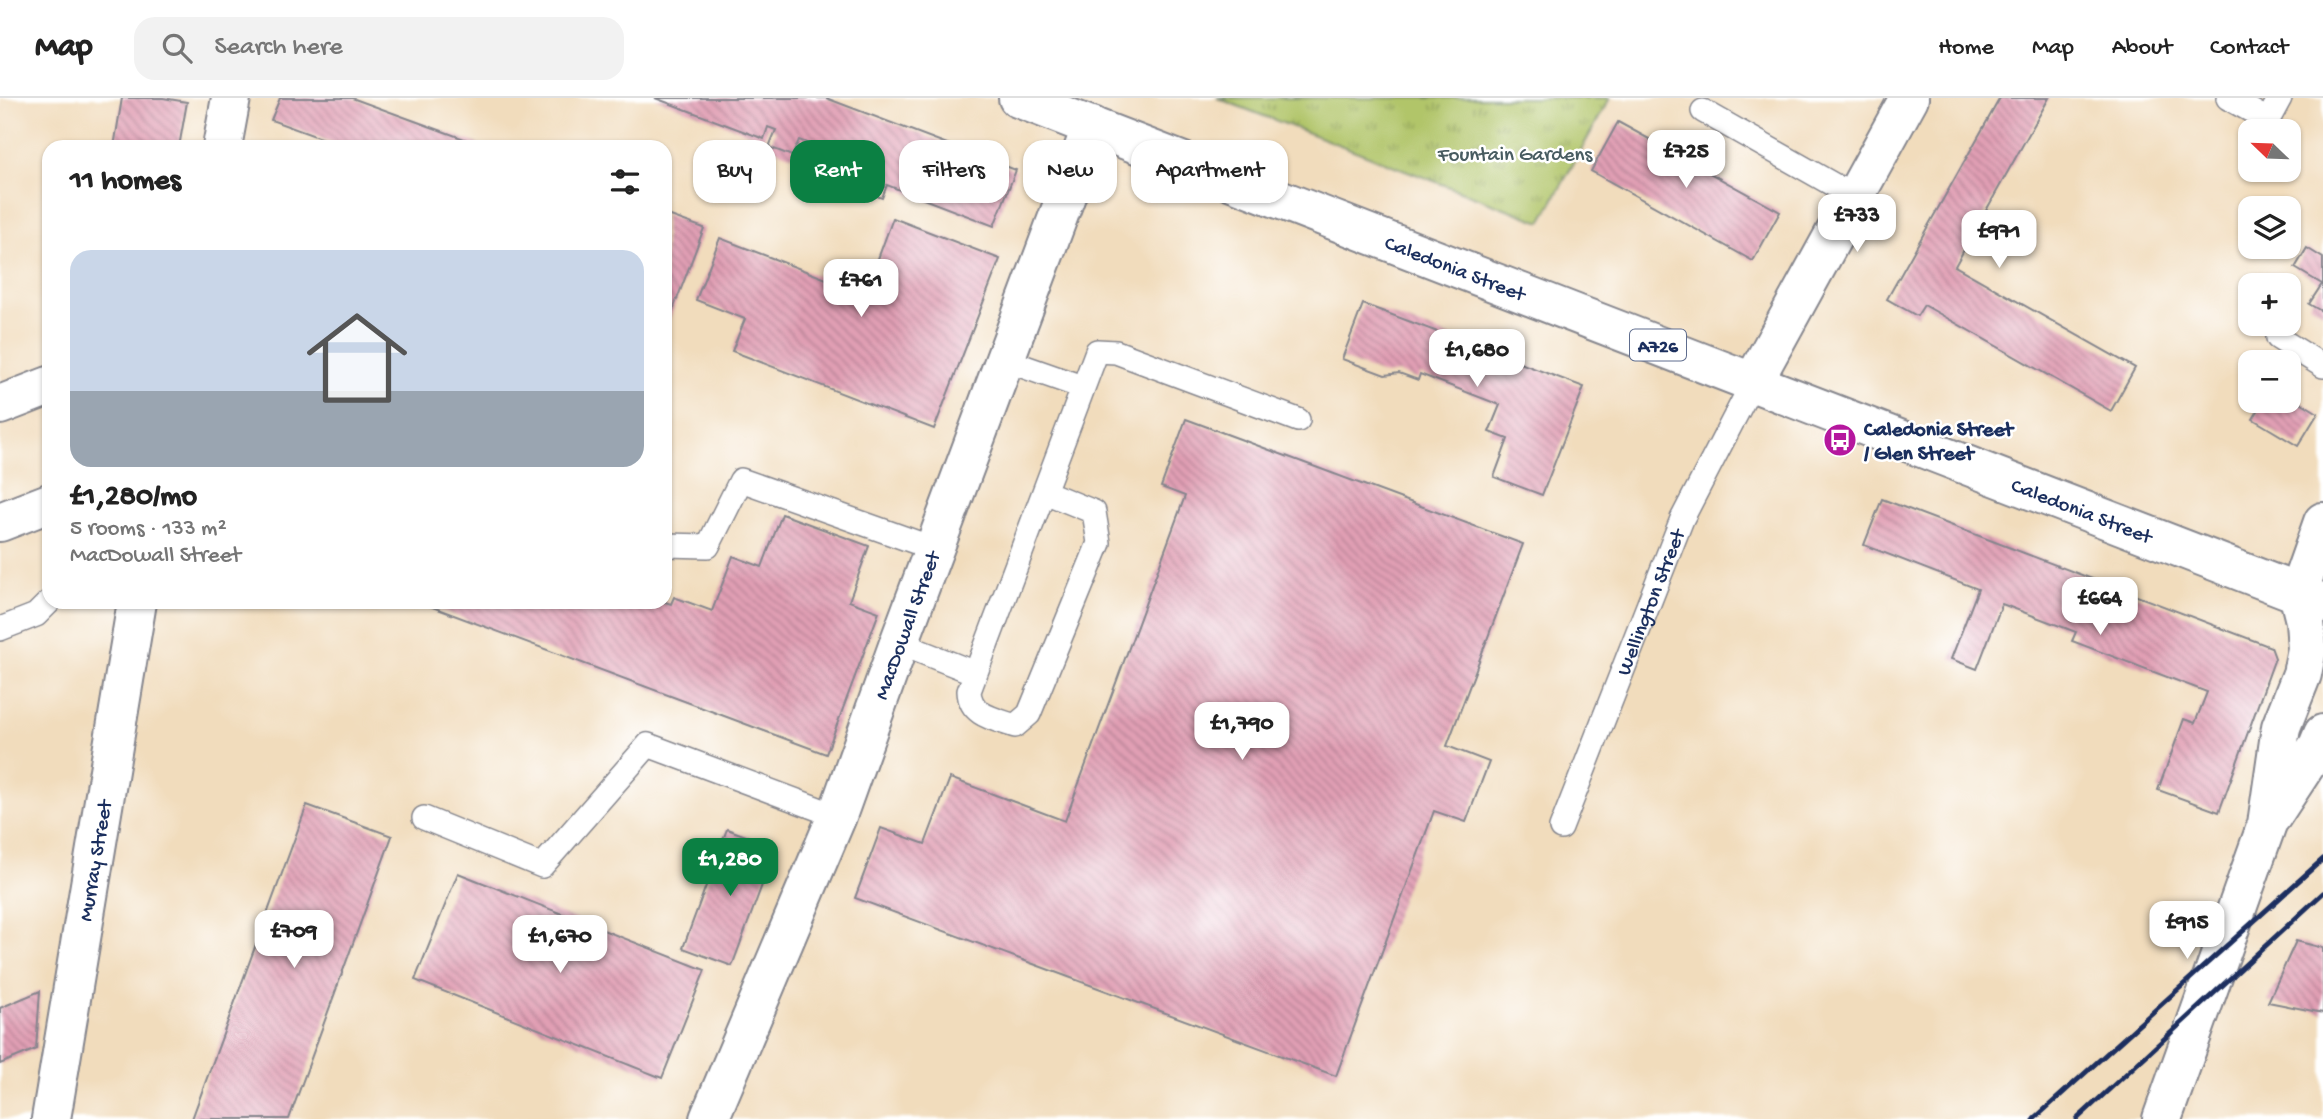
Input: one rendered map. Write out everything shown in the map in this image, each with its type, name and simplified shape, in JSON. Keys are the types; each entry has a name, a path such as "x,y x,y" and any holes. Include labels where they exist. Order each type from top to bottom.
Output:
{"main road":[{"path":"223,140 231,98"},
{"name":"Caledonia Street","path":"1018,98 2310,598"},
{"path":"1753,382 1909,98"},
{"name":"MacDowall Street","path":"709,1119 836,816 1092,126"},
{"path":"0,405 42,389"},
{"path":"0,522 42,506"},
{"path":"2162,1119 2267,824 2281,727 2302,674 2307,649 2305,621 2323,522"},
{"name":"Murray Street","path":"51,1119 136,609"},
{"path":"2267,824 2323,734"}],"lane":[{"path":"2228,98 2268,120 2280,98"},
{"path":"1703,111 1855,197"},
{"path":"2278,338 2323,366"},
{"path":"1045,492 1094,512 1099,543 1029,714 1015,726 975,711 970,702 970,691 1097,351 1116,352 1298,420"},
{"path":"1005,360 1082,387"},
{"name":"Wellington Street","path":"1561,828 1682,519 1753,382"},
{"path":"672,545 708,546 741,480 935,550"},
{"path":"0,629 36,615 42,609"},
{"path":"899,643 975,673"},
{"path":"424,818 542,866 648,745 836,816"}],"green space":[{"name":"Fountain Gardens","path":"1217,98 1610,98 1541,222"}],"building":[{"path":"122,98 163,98 187,102 180,140 115,140"},
{"path":"280,98 352,98 467,140 326,140 271,120"},
{"path":"655,98 826,98 937,140 899,140 899,190 887,185 885,190 885,140 790,140 790,155 776,150 776,140 772,140 776,130 768,127 764,139"},
{"path":"2000,98 2049,98 1955,266 2135,368 2111,411 1924,305 1917,316 1887,299"},
{"path":"1618,122 1689,161 1699,144 1717,154 1708,172 1780,212 1753,261 1591,171"},
{"path":"1009,167 1016,170 1009,188"},
{"path":"934,203 1003,203 994,226"},
{"path":"672,217 704,228 672,313"},
{"path":"893,218 1000,259 934,429 732,351 745,319 696,300 720,238 865,294"},
{"path":"2307,248 2323,258 2323,312 2309,304 2322,284 2295,268"},
{"path":"1363,304 1584,387 1542,495 1494,477 1508,439 1489,432 1500,405 1420,374 1418,380 1399,373 1385,375 1342,359"},
{"path":"2301,402 2318,413 2298,446 2253,419 2257,413 2301,413"},
{"path":"1186,419 1523,544 1447,746 1489,762 1466,822 1434,811 1336,1076 855,898 881,828 925,844 950,778 1065,821 1185,496 1161,487"},
{"path":"1882,499 2271,647 2275,658 2219,812 2158,790 2184,719 2195,723 2207,692 2072,641 2076,632 2002,604 1977,669 1951,659 1978,589 1864,545"},
{"path":"782,514 869,546 849,601 879,612 826,754 438,609 672,609 674,597 712,611 733,556 762,567"},
{"path":"307,805 392,836 289,1119 192,1119"},
{"path":"727,829 776,847 732,966 683,948"},
{"path":"458,873 705,970 662,1078 415,980"},
{"path":"2296,941 2323,948 2323,1013 2268,1002"},
{"path":"40,991 36,1049 0,1064 0,1008"}],"railway":[{"path":"2034,1119 2323,859"},
{"path":"2077,1119 2323,893"}],"place":[{"name":"Caledonia Street / Glen Street","path":"1840,440"}]}
